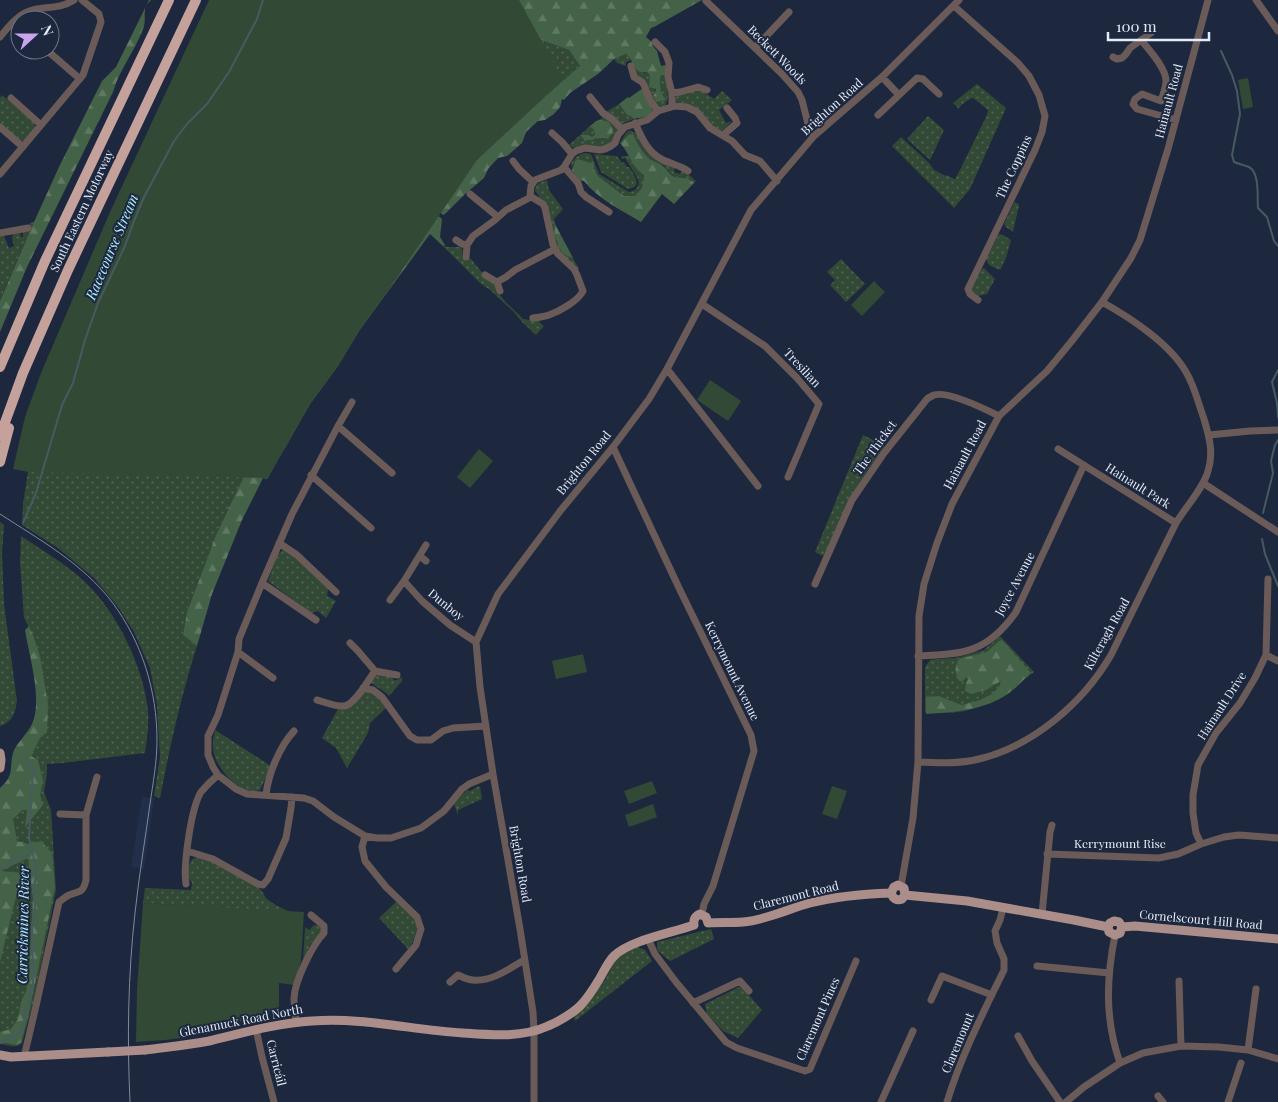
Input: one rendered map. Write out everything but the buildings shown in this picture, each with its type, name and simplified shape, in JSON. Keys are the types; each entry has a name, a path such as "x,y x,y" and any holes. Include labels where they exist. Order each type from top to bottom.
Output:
{"highway":[{"name":"South Eastern Motorway","path":"0,367 41,269 169,0"},
{"name":"South Eastern Motorway","path":"0,436 23,374 72,261 196,0"},
{"path":"0,351 40,259 91,152 103,138"},
{"path":"0,462 23,386 98,218 114,173"}],"main road":[{"path":"0,753 0,768"},
{"path":"898,885 905,891 905,895 902,899 896,900 891,893 894,887 898,885"},
{"name":"Claremont Road","path":"708,923 743,922 767,918 834,898 891,893"},
{"path":"905,895 967,901 1042,914"},
{"path":"702,914 707,918 708,923 705,927 700,929 694,925 696,916 702,914"},
{"name":"Cornelscourt Hill Road","path":"1042,914 1108,927 1114,921 1119,922 1122,927"},
{"path":"534,1031 548,1026 579,1008 589,997 613,957 622,950 648,939 694,925"},
{"name":"Cornelscourt Hill Road","path":"1122,927 1134,926 1278,939"},
{"path":"1108,927 1114,935"},
{"name":"Cornelscourt Hill Road","path":"1114,935 1120,933 1122,927"},
{"name":"Glenamuck Road North","path":"0,1060 24,1056 145,1050 184,1045 296,1022 348,1020 386,1023 457,1033 519,1034 534,1031"},
{"name":"Glenamuck Road North","path":"0,1055 12,1057"}],"street":[{"path":"0,37 16,19 28,12 59,7 74,0"},
{"path":"0,174 85,71 102,22 99,14 82,0"},
{"name":"Hainault Road","path":"901,886 913,818 918,762 919,616 921,598 937,543 952,504 998,416 1047,371 1071,342 1102,302 1131,258 1140,240 1176,120 1208,0"},
{"path":"1256,0 1278,31"},
{"name":"Beckett Woods","path":"706,1 782,74 798,92 808,124 814,136"},
{"name":"Brighton Road","path":"534,1102 534,1031 532,1012 520,929 493,774 480,687 476,642 498,594 649,398 667,369 751,210 814,136 882,77 957,3"},
{"name":"The Coppins","path":"957,3 1029,76 1045,116 1042,132 1035,150 968,289 970,294 978,300"},
{"path":"755,48 789,12"},
{"path":"1113,57 1117,59 1122,58 1130,48 1151,33"},
{"path":"1141,40 1164,70 1165,88 1161,101 1142,94 1135,99 1133,104 1137,109 1176,120"},
{"path":"655,42 666,55 669,63 668,78 672,93 672,106"},
{"path":"58,60 80,79"},
{"path":"630,66 634,77 642,82 650,100 658,111"},
{"path":"882,77 899,95"},
{"path":"878,115 917,78 923,79 939,94"},
{"path":"672,93 698,87 707,90"},
{"path":"590,97 603,113 622,129"},
{"path":"1141,110 1148,104 1150,97"},
{"path":"11,98 41,125"},
{"path":"530,196 533,182 564,167 572,154 585,148 605,149 615,142 625,127 647,120 658,111 672,106 692,108 710,128 732,141 744,155 760,162 777,181"},
{"path":"723,136 737,123 727,108"},
{"path":"636,123 643,142 649,150 664,160 677,164 688,171"},
{"path":"0,127 23,147"},
{"path":"552,133 572,154"},
{"path":"513,161 533,182"},
{"path":"564,167 578,183 586,198 609,212"},
{"path":"470,194 498,217"},
{"path":"466,256 467,245 473,236 506,210 530,196"},
{"path":"530,196 546,208 550,236 555,250 574,269 583,291 574,301 549,315 533,318"},
{"path":"10,241 3,233 28,228"},
{"path":"456,240 467,245"},
{"path":"497,282 515,270 555,250"},
{"path":"485,275 497,282 500,291"},
{"name":"Hainault Park","path":"1058,449 1176,523 1203,483 1208,472 1211,459 1209,435 1189,377 1180,363 1150,334 1123,313 1102,302"},
{"name":"Tresilian","path":"702,304 765,346 797,378 819,404 788,477"},
{"path":"667,369 758,486"},
{"name":"The Thicket","path":"815,584 852,500 884,453 927,399 939,394 973,403 998,416"},
{"path":"352,402 311,475 292,514 239,639 238,652 218,715 208,736 208,755 212,767 218,775 236,789 247,794 304,798 313,801 365,836 391,838 421,828 444,811 468,784 493,774"},
{"path":"338,426 392,473"},
{"path":"1209,435 1278,430"},
{"name":"Kerrymount Avenue","path":"613,447 751,736 754,751 713,886 704,904 702,914"},
{"name":"Joyce Avenue","path":"918,656 958,653 978,648 1008,624 1016,612 1084,466"},
{"path":"311,475 371,528"},
{"path":"1203,483 1278,532"},
{"name":"Kilteragh Road","path":"918,762 963,762 990,756 1029,738 1073,705 1092,683 1111,655 1176,523"},
{"path":"279,543 297,555 336,592"},
{"path":"390,600 426,545"},
{"path":"420,556 426,561"},
{"name":"Hainault Drive","path":"1201,844 1196,833 1193,813 1193,796 1198,765 1216,734 1240,703 1266,655 1268,579"},
{"name":"Dunboy","path":"404,581 422,602 450,625 476,642"},
{"path":"262,583 316,620"},
{"path":"350,643 375,671 397,675"},
{"path":"238,652 273,678"},
{"path":"1266,655 1278,661"},
{"path":"317,700 344,706 352,702 375,671"},
{"path":"363,688 373,690 382,697 410,736 416,740 431,740 453,728 486,726"},
{"path":"266,795 272,768 294,731"},
{"path":"186,884 185,869 192,823 201,793 218,775"},
{"path":"24,1056 59,902 66,896 81,890 86,880 86,815 97,778"},
{"path":"187,852 212,858 263,885 268,879 286,838 292,797"},
{"path":"60,814 86,815"},
{"path":"1042,914 1047,854 1052,826"},
{"name":"Kerrymount Rise","path":"1047,854 1159,858 1178,854 1224,837 1239,835 1278,838"},
{"path":"365,836 362,847 365,861 386,886 417,917 421,929 416,945 396,969"},
{"name":"Claremount","path":"947,1102 956,1075 1004,970 1004,959 997,943 995,931 1003,908"},
{"path":"296,1022 294,998 298,981 317,940 324,933 324,926 311,915"},
{"path":"1114,935 1109,973 1108,1001 1115,1049 1120,1063"},
{"name":"Claremont Pines","path":"648,939 655,954 692,1003 726,1042 737,1048 805,1071 810,1069 856,961"},
{"path":"450,982 458,975 471,980 483,980 524,960"},
{"path":"1037,966 1109,973"},
{"path":"931,1000 942,976 992,995"},
{"path":"692,1003 740,981 749,992"},
{"path":"1179,981 1181,1046"},
{"path":"1248,1050 1256,989"},
{"name":"Carricáil","path":"256,1029 274,1102"},
{"path":"881,1102 913,1031"},
{"path":"1018,1036 1032,1061 1060,1102"},
{"path":"1066,1102 1084,1087 1120,1063 1143,1053 1181,1046 1219,1047 1248,1050 1278,1059"},
{"path":"1228,1102 1241,1064"}],"shaded area":[{"path":"142,797 154,798 144,869 131,867"}],"green space":[{"path":"209,0 519,0 563,80 477,160 359,331 338,366 310,404 268,478 29,472 13,469 25,417 41,373 110,212"},
{"path":"279,0 702,0 651,28 646,37 653,43 652,45 657,51 661,66 665,65 666,75 661,75 660,79 661,93 666,100 656,102 653,96 656,89 649,87 650,76 647,72 639,71 626,54 614,59 598,74 570,93 564,100 562,99 560,107 554,114 545,120 538,121 526,132 522,143 507,156 498,158 488,169 484,178 445,214 443,215 434,206 431,210 442,219 440,237 445,245 443,246 430,234 359,331 338,366 310,404 267,479 263,478 242,520 212,594 197,646 183,635 187,612 216,535 257,449 417,222 498,137 580,66 569,50 530,36"},
{"path":"146,6 140,37 119,76 113,92 27,267 0,332 0,301 34,222 102,81 116,67"},
{"path":"530,36 569,50 580,66 498,137 257,449 216,535 187,612 183,635 197,646 176,721 160,798 154,796 160,757 157,705 150,668 134,632 118,607 94,578 58,548 22,525 23,504 31,452"},
{"path":"626,54 632,58 636,68 643,73 647,72 649,74 655,93 661,93 661,75 666,75 668,95 665,106 659,107 651,96 646,81 636,74 631,60 626,62 626,66 617,63 614,59"},
{"path":"1248,78 1253,107 1243,109 1238,80"},
{"path":"977,84 1006,108 970,189 954,208 892,146 901,137 934,170 954,179 956,178 988,110 973,98 960,106 959,109 953,103"},
{"path":"643,88 653,111 647,116 634,119 627,115 619,104"},
{"path":"695,90 704,92 714,99 722,91 732,100 719,110 726,123 732,121 723,130 714,128 689,104 675,102 675,97 678,95"},
{"path":"2,95 34,123 36,128 24,141 19,140 0,123 0,98"},
{"path":"619,104 627,115 634,119 621,124 606,112"},
{"path":"928,116 944,130 930,160 907,139"},
{"path":"603,117 614,124 618,130 609,144 602,147 574,148 569,145 589,127"},
{"path":"596,121 609,122 613,130 611,135 607,138 586,140 585,143 580,135 592,137 595,135 594,130 589,127"},
{"path":"630,130 634,133 636,132 650,155 675,167 674,172 679,174 682,171 687,173 696,181 694,183 686,178 672,175 664,166 646,155 635,139 629,134 621,141"},
{"path":"629,134 634,135 641,149 650,159 674,176 687,178 694,183 674,204 662,194 641,222 603,199 584,181 579,180 572,170 575,161 578,159 594,164 594,169 598,176 624,196 635,196 642,188 644,175 636,168 620,143"},
{"path":"586,153 591,154 599,174 629,192 637,188 638,179 625,158 621,158 622,156 629,156 640,172 644,174 642,188 635,197 624,196 598,176 594,169 575,161 572,168 571,164 575,158"},
{"path":"594,154 617,156 622,163 624,162 629,167 636,180 636,186 628,189 601,172"},
{"path":"547,180 549,190 563,209 554,219 554,224 578,270 557,248 543,200 535,191 537,185"},
{"path":"1015,202 1019,205 1013,232 1004,224"},
{"path":"554,219 573,258 565,255 558,247 554,235"},
{"path":"34,222 0,301 0,236 4,236 9,248 14,246 13,234 15,232 20,233 21,237 23,237 23,232 27,232 30,223"},
{"path":"999,234 1011,240 1006,258 1000,270 989,265 986,259"},
{"path":"445,245 446,247 460,247 462,249 462,257 471,259 484,275 482,277 494,283 502,298 523,319 542,319 539,322 544,326 536,335 513,311 480,283 443,246"},
{"path":"841,259 865,284 846,302 830,285 835,280 827,272"},
{"path":"984,268 995,279 987,294 978,296 972,291 972,288"},
{"path":"874,281 885,292 862,316 851,305"},
{"path":"710,380 741,401 728,421 697,400"},
{"path":"863,435 885,446 866,472 850,499 823,556 815,552"},
{"path":"479,449 493,461 470,488 457,477"},
{"path":"0,522 4,525 2,553 4,604 17,701 13,716 8,722 0,726"},
{"path":"21,536 76,574 95,592 107,607 126,640 141,676 148,711 148,722 145,753 47,764 44,792 51,810 56,890 34,1000 22,1043 9,1046 0,1044 0,861 28,756 39,735 33,635 24,618 20,562"},
{"path":"283,550 294,556 328,589 327,596 336,601 326,618 318,611 311,613 268,581 278,554"},
{"path":"29,626 40,656 48,704 47,732 40,738 31,756 38,760 43,780 40,795 43,805 25,827 27,810 22,810 13,819 17,841 28,844 41,841 52,853 55,887 28,1017 21,1042 17,1045 0,1042 0,1032 11,1029 18,1019 21,1002 27,989 33,898 28,858 1,871 23,873 28,885 19,884 0,962 0,788 10,775 14,750 30,728 35,714 36,691 25,630"},
{"path":"1000,636 1034,672 1003,694 978,707 958,712 925,712 925,667 930,660 956,658 984,650"},
{"path":"1002,640 1031,673 1005,696 984,706 961,711 926,714 926,697 939,696 962,705 980,700 992,694 999,687 1001,681 986,690 971,694 965,691 969,678 966,677 963,681 959,681 956,667 959,659 987,652"},
{"path":"583,654 587,672 556,679 552,661"},
{"path":"370,674 391,676 394,680 402,677 402,681 389,696 369,680"},
{"path":"360,690 374,692 386,708 370,723 368,733 347,768 336,748 322,738 339,707 345,707"},
{"path":"215,730 271,766 260,790 246,790 239,786 220,767 213,751"},
{"path":"652,781 657,793 629,804 624,791"},
{"path":"832,786 847,791 837,819 822,814"},
{"path":"480,787 482,799 458,810 458,815 454,804 467,790 470,791"},
{"path":"653,804 657,817 629,827 625,815"},
{"path":"198,857 238,874 259,888 271,902 290,912 143,903 145,888 191,890 192,883 187,876 192,860"},
{"path":"398,900 410,912 416,923 416,934 408,949 379,918"},
{"path":"143,903 304,912 301,961 294,985 279,983 279,1009 223,1027 190,1033 188,1037 136,1042 137,990"},
{"path":"314,925 319,926 322,931 310,945 303,963 305,927 309,930"},
{"path":"711,929 714,939 670,961 658,951 657,942"},
{"path":"634,946 645,950 652,961 575,1021 573,1014 595,993 605,980 618,955"},
{"path":"741,986 762,1010 738,1038 723,1031 707,1014 705,1004"}],"waterway":[{"name":"Racecourse Stream","path":"23,523 36,493 62,405 73,383 98,303 125,246 144,197 174,141 187,124 207,104 229,72 257,19 263,0"},
{"path":"1221,51 1237,91 1240,114 1232,155 1234,162 1253,170 1257,186 1258,208 1267,217 1274,241 1278,246"},
{"path":"1278,370 1272,382 1278,417"},
{"path":"1263,513 1273,473 1271,461 1278,440"},
{"path":"1262,539 1265,554 1278,586"},
{"name":"Carrickmines River","path":"0,1043 21,1032 33,984 32,927 36,874 29,838 33,769 26,757"},
{"path":"0,868 17,858 33,853"}],"tram line":[{"path":"0,514 60,553 100,588 123,617 132,634 151,685 157,748 131,960 128,1031 130,1102"}]}
